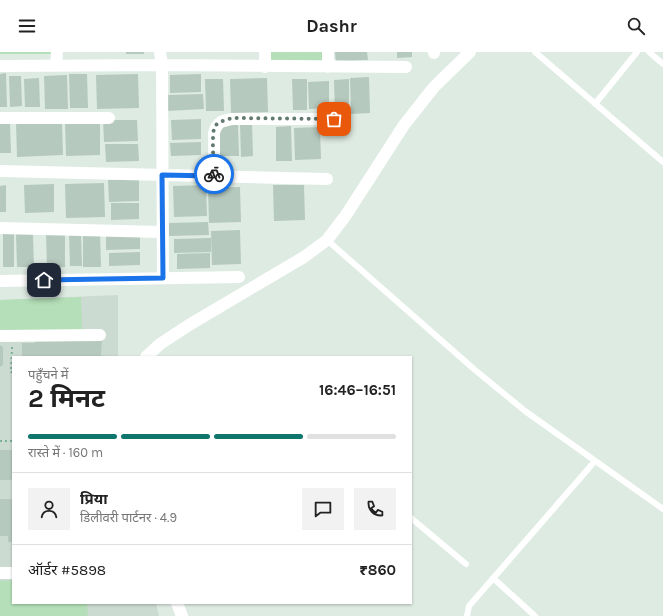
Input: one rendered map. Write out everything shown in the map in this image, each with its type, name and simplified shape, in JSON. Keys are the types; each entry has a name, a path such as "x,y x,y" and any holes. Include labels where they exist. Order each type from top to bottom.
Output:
{"street":[{"path":"56,66 57,52"},
{"path":"160,52 162,65 163,278"},
{"path":"265,52 265,67"},
{"path":"328,52 328,67"},
{"path":"147,356 160,344 189,324 304,257 327,240 346,215 404,125 434,87 470,52"},
{"path":"0,66 162,65 406,67"},
{"path":"0,118 109,118"},
{"path":"214,176 215,126 222,121 232,118 334,119"},
{"path":"0,171 326,179"},
{"path":"0,228 162,232"},
{"path":"0,281 239,277"},
{"path":"6,336 100,335"},
{"path":"0,573 12,573"},
{"path":"177,604 182,616"}],"lane":[{"path":"535,52 663,162"},
{"path":"595,104 637,52"},
{"path":"649,52 663,64"},
{"path":"327,240 480,375 525,411 663,509"},
{"path":"466,616 469,606 595,461"},
{"path":"412,519 466,564"},
{"path":"493,578 535,616"}],"path":[{"path":"6,336 12,372"},
{"path":"0,441 12,441"}],"shaded area":[{"path":"118,295 118,356 12,356 12,604 156,604 159,616 0,616 0,300"}],"green space":[{"path":"0,52 54,52 54,54 0,54"},
{"path":"270,52 326,52 326,62 270,61"},
{"path":"81,297 82,329 6,331 0,329 0,300"},
{"path":"12,580 12,604 87,604 88,616 0,616 0,581"}],"building":[{"path":"126,52 144,52 144,54 126,54"},
{"path":"335,52 367,52 368,60 336,62"},
{"path":"397,52 412,52 412,57 397,58"},
{"path":"6,73 7,107 0,107 0,74"},
{"path":"69,74 87,74 88,108 70,108"},
{"path":"138,74 139,108 97,109 96,75"},
{"path":"201,74 201,92 170,93 170,75"},
{"path":"67,75 68,109 45,109 44,76"},
{"path":"9,76 21,76 22,106 10,107"},
{"path":"369,77 370,113 351,114 350,78"},
{"path":"39,78 40,107 25,107 24,79"},
{"path":"267,78 268,112 231,113 230,79"},
{"path":"205,79 223,79 224,111 206,111"},
{"path":"292,79 307,79 307,110 293,110"},
{"path":"349,79 349,114 335,115 334,80"},
{"path":"329,81 329,108 309,109 308,82"},
{"path":"203,94 204,109 167,111 167,95"},
{"path":"201,119 201,139 172,140 171,120"},
{"path":"103,120 137,120 138,141 104,142"},
{"path":"62,121 63,155 17,157 16,122"},
{"path":"65,122 100,122 100,155 66,156"},
{"path":"0,123 10,123 11,153 0,153"},
{"path":"240,123 252,123 253,156 241,157"},
{"path":"219,125 238,125 239,156 220,156"},
{"path":"291,126 292,161 276,161 276,127"},
{"path":"320,127 321,159 295,160 294,128"},
{"path":"201,142 201,155 171,156 170,143"},
{"path":"105,144 138,144 139,161 106,162"},
{"path":"139,179 139,201 109,202 108,180"},
{"path":"104,183 105,217 66,218 65,184"},
{"path":"54,184 54,212 25,213 24,185"},
{"path":"6,185 6,212 0,212 0,186"},
{"path":"206,185 207,216 174,217 173,186"},
{"path":"273,185 304,185 305,220 274,221"},
{"path":"240,187 241,222 209,223 208,188"},
{"path":"111,203 139,203 139,219 111,220"},
{"path":"208,222 209,235 169,236 169,223"},
{"path":"240,230 241,264 212,265 211,231"},
{"path":"65,231 65,267 47,268 46,232"},
{"path":"69,232 81,232 82,266 70,266"},
{"path":"100,232 101,267 83,267 83,233"},
{"path":"14,233 14,267 3,267 3,234"},
{"path":"16,234 33,234 34,267 17,267"},
{"path":"140,235 140,249 106,250 106,236"},
{"path":"211,238 211,252 174,253 174,239"},
{"path":"140,252 140,265 109,266 109,253"},
{"path":"210,253 210,268 177,269 177,254"},
{"path":"35,339 102,339 101,356 22,356 22,343 35,343"},
{"path":"0,345 3,347 3,365 0,367"},
{"path":"0,450 12,450 12,480 0,480"},
{"path":"0,499 12,499 12,542 8,542 8,536 0,536"}],"way so far":[{"path":"214,174 215,126 222,121 232,118 334,119"}],"route":[{"path":"44,280 163,278 162,175 214,176 214,174"}]}
